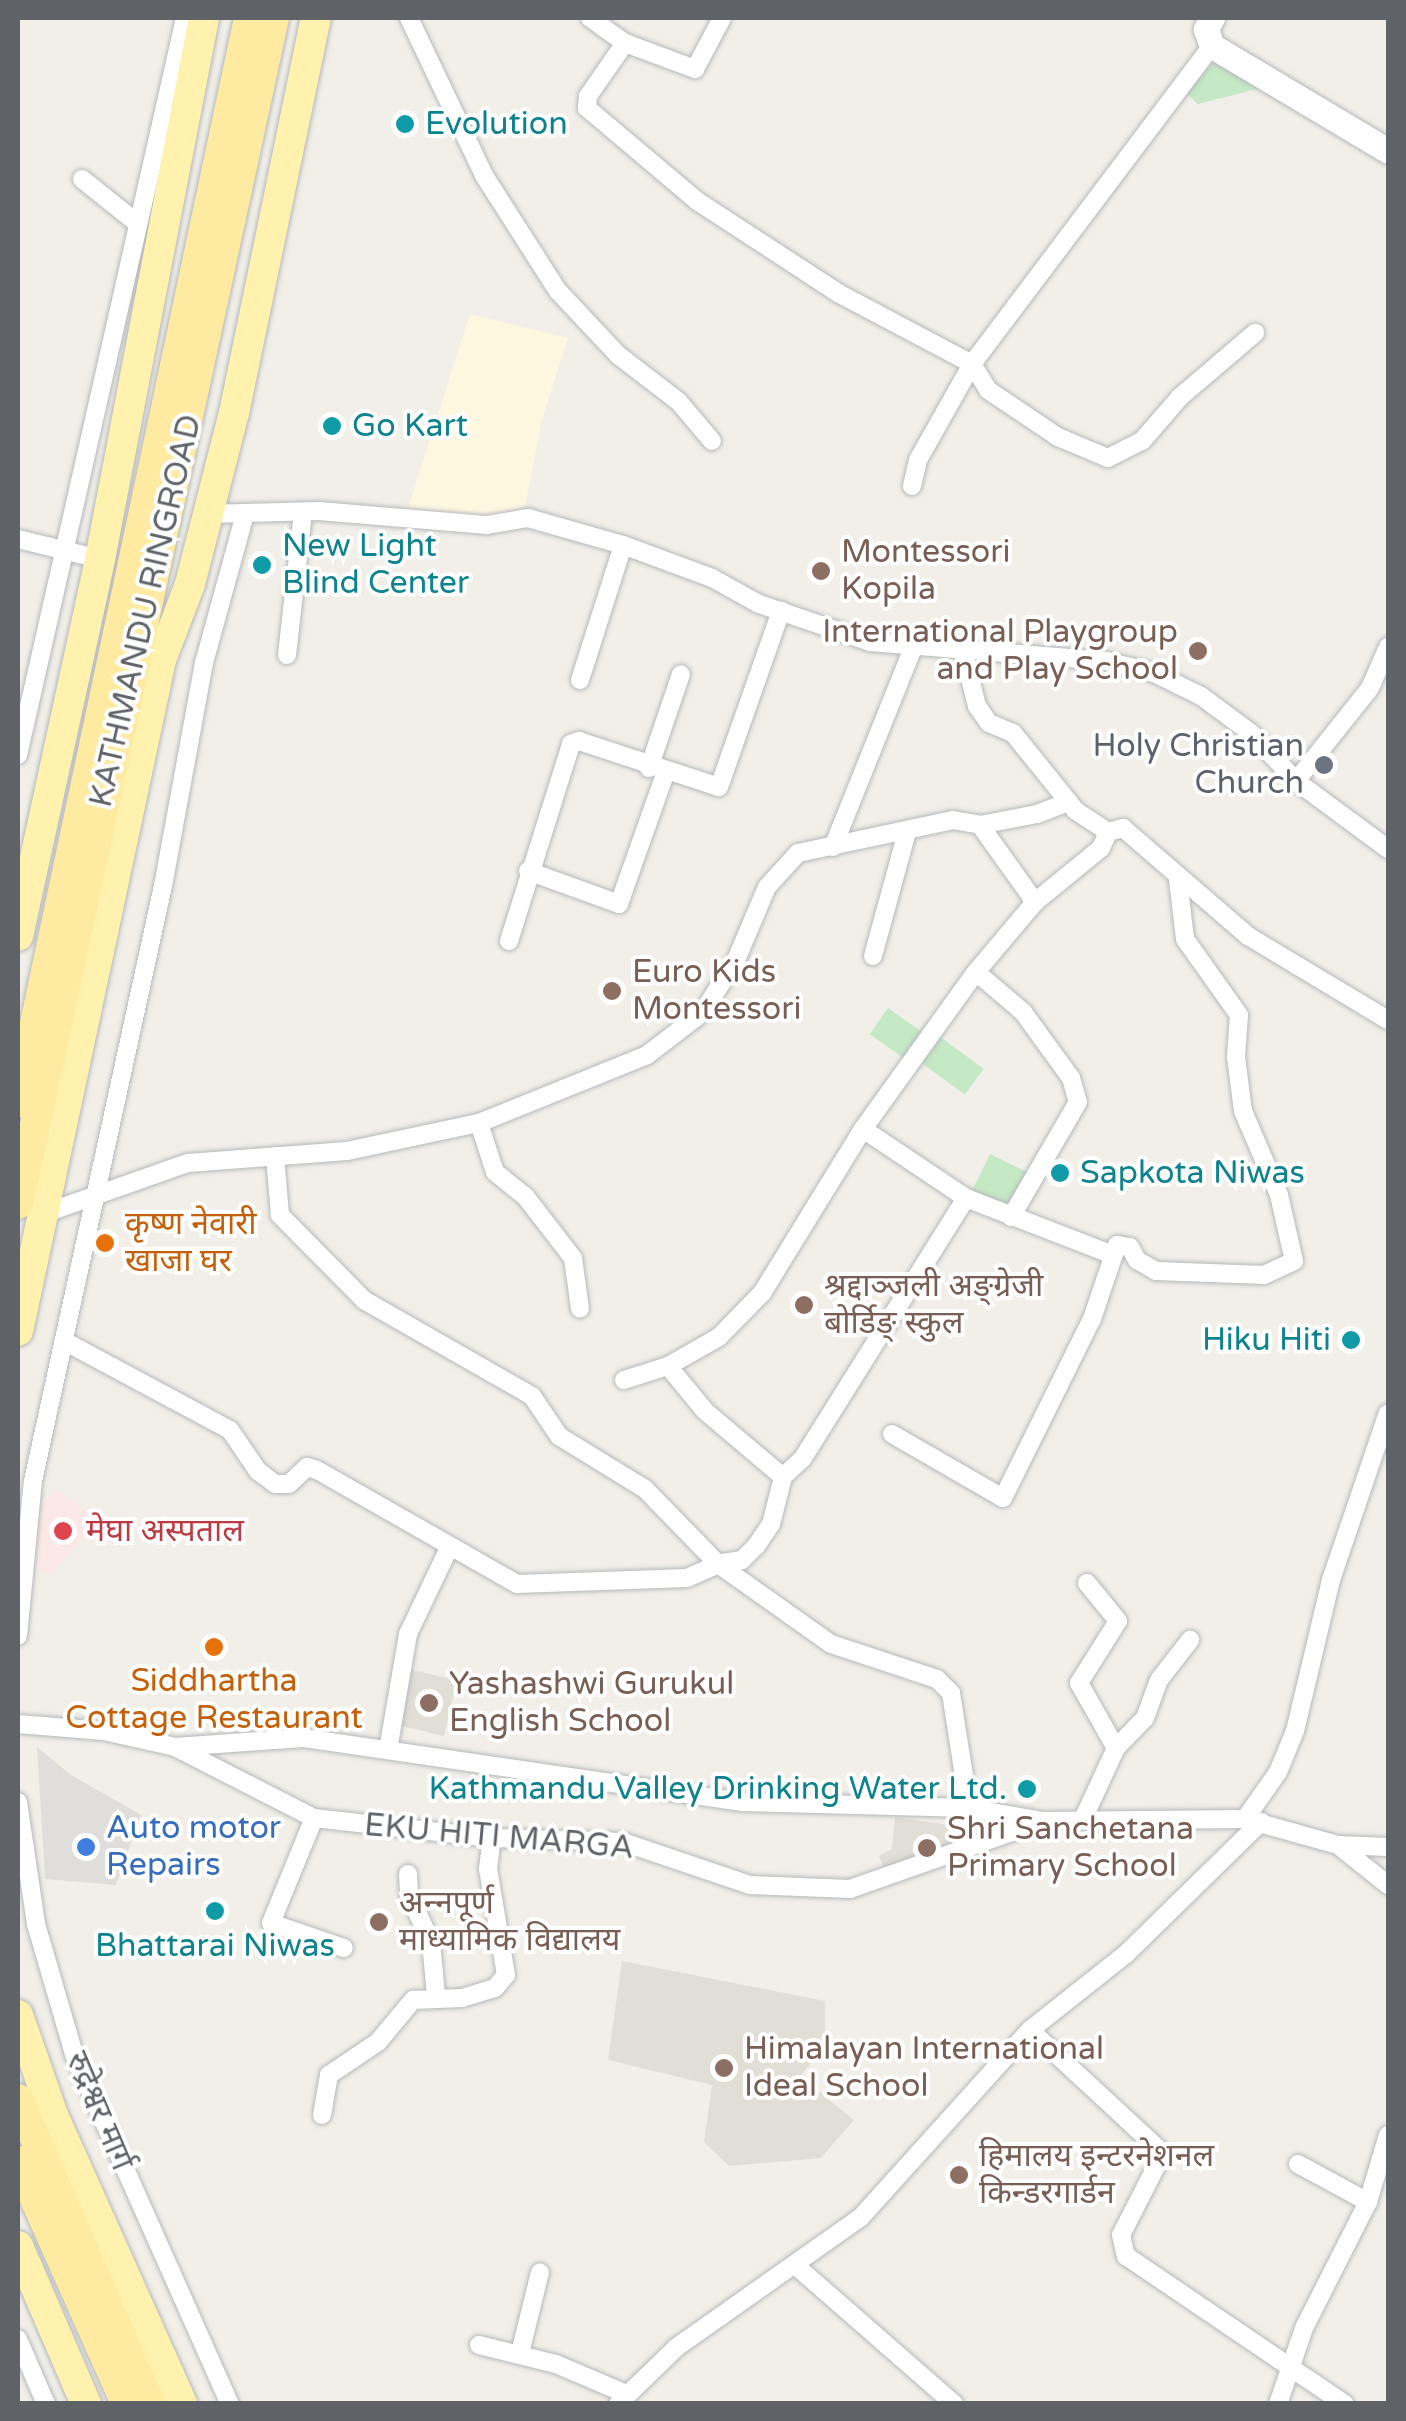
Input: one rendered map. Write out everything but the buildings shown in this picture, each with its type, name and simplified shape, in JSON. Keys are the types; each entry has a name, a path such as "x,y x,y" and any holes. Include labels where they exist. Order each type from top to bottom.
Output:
{"highway":[{"name":"KATHMANDU RINGROAD","path":"18,1103 248,18"},
{"name":"KATHMANDU RINGROAD","path":"30,1209 274,18"},
{"path":"18,2099 150,2404"},
{"path":"18,2161 126,2404"}],"main road":[{"path":"18,936 100,560 204,18"},
{"path":"18,1332 30,1209 162,660 207,514 316,18"},
{"path":"1212,18 1206,30 1212,46 1388,151"},
{"path":"18,2015 53,2115 182,2404"},
{"path":"18,2246 86,2404"}],"street":[{"path":"18,755 60,552 185,18"},
{"path":"409,18 484,177 558,291 618,355 679,402 712,441"},
{"path":"590,18 625,42 694,70 722,18"},
{"path":"625,42 588,96 587,108 697,200 838,293 972,364 988,390 1058,437 1108,458 1142,441 1180,397 1255,333"},
{"path":"912,486 918,460 972,364 1212,46"},
{"path":"82,179 137,223"},
{"path":"207,514 244,518 303,513 487,525 528,518 622,545 781,612 870,642 1106,662 1154,673 1201,696 1251,733 1296,781 1388,848"},
{"path":"287,655 303,513"},
{"path":"18,1636 30,1500 204,663 244,518"},
{"path":"18,539 100,560"},
{"path":"580,680 622,545"},
{"path":"509,940 528,871 572,744 578,740 713,789 722,783 781,612"},
{"path":"833,847 914,646"},
{"path":"1296,781 1370,688 1388,647"},
{"path":"963,650 988,723 1013,733 1069,802 1108,832"},
{"path":"528,871 619,904 680,674"},
{"path":"30,1209 188,1162 347,1151 479,1122 647,1055 703,1012 736,960 767,887 798,853 953,820 980,825 1069,802"},
{"path":"980,825 1035,902"},
{"path":"624,1380 668,1366 720,1337 762,1293 862,1129 976,972 1035,902 1071,878 1108,832 1123,828 1178,880 1248,936 1388,1020"},
{"path":"874,956 908,832"},
{"path":"892,1434 1002,1498 1092,1319 1113,1255 1123,1243 1156,1271 1264,1275 1294,1261 1278,1195 1243,1111 1236,1057 1239,1015 1185,939 1178,880"},
{"path":"976,972 1023,1012 1071,1078 1078,1102 1011,1217"},
{"path":"479,1122 495,1172 525,1196 573,1258 580,1309"},
{"path":"862,1129 966,1198 1113,1255"},
{"path":"275,1156 280,1215 364,1300 532,1396 558,1436 645,1489 718,1564 831,1644 937,1679 952,1693 969,1808"},
{"path":"64,1341 230,1430 258,1471 276,1484 289,1484 307,1467 317,1470 448,1550 517,1584 687,1578 718,1564 742,1560 756,1546 772,1524 783,1477 809,1448 966,1198"},
{"path":"668,1366 705,1411 783,1477"},
{"path":"479,2345 520,2352 621,2398 704,2327 860,2218 1030,2030 1126,1954 1253,1820 1278,1772 1295,1731 1330,1580 1381,1464 1388,1413"},
{"path":"388,1750 408,1634 448,1550"},
{"path":"1087,1582 1118,1621 1079,1683 1116,1748"},
{"path":"1084,1818 1116,1748 1145,1718 1159,1680 1190,1640"},
{"name":"EKU HITI MARGA","path":"18,1724 104,1731 175,1747 314,1818 492,1838 623,1842 750,1884 850,1889 1043,1821"},
{"path":"175,1747 302,1738 742,1802 969,1808 1043,1821 1253,1820 1338,1845 1388,1847"},
{"name":"रुद्रेश्वर मार्ग","path":"18,1802 36,1924 74,2054 230,2404"},
{"path":"314,1818 270,1923 344,1948"},
{"path":"322,2115 329,2076 343,2060 378,2042 413,2000 436,1995 462,1998 495,1988 506,1975 488,1870 492,1838"},
{"path":"1338,1845 1388,1885"},
{"path":"408,1874 409,1895 430,1942 436,1995"},
{"path":"1030,2030 1163,2152 1121,2234 1126,2256 1345,2404"},
{"path":"1278,2404 1288,2368 1327,2276 1368,2202 1388,2135"},
{"path":"1298,2164 1368,2202"},
{"path":"796,2266 954,2404"},
{"path":"520,2352 540,2272"},
{"path":"18,2339 46,2404"}],"shaded area":[{"path":"470,314 568,338 542,419 525,506 476,528 404,521"},
{"name":"मेघा अस्पताल","path":"57,1488 96,1521 49,1576 35,1564 42,1555 31,1545 41,1534 34,1528 43,1517 37,1512"},
{"name":"Yashashwi Gurukul English School","path":"412,1670 457,1680 444,1736 399,1726"},
{"name":"Auto motor Repairs","path":"37,1747 71,1775 141,1815 116,1885 45,1879"},
{"name":"Shri Sanchetana Primary School","path":"895,1817 968,1828 964,1848 888,1878 879,1856 892,1849"},
{"name":"Himalayan International Ideal School","path":"622,1961 825,2001 825,2047 800,2076 854,2120 821,2158 729,2166 704,2142 712,2085 608,2060"}],"green space":[{"path":"1216,59 1269,86 1198,104 1186,93"},
{"path":"888,1008 925,1034 907,1060 870,1034"},
{"path":"936,1034 984,1069 965,1095 917,1060"},
{"path":"990,1154 1029,1173 1009,1212 971,1194"}],"place":[{"name":"Evolution","path":"405,124"},
{"name":"Go Kart","path":"332,426"},
{"name":"New Light Blind Center","path":"262,565"},
{"name":"Montessori Kopila","path":"821,571"},
{"name":"International Playgroup and Play School","path":"1198,651"},
{"name":"Holy Christian Church","path":"1324,765"},
{"name":"Euro Kids Montessori","path":"612,991"},
{"name":"Sapkota Niwas","path":"1060,1173"},
{"name":"कृष्ण नेवारी खाजा घर","path":"105,1243"},
{"name":"श्रद्दाञ्जली अङ्‍ग्रेजी बोर्डिङ् स्कुल","path":"804,1305"},
{"name":"Hiku Hiti","path":"1351,1340"},
{"name":"मेघा अस्पताल","path":"63,1531"},
{"name":"Siddhartha Cottage Restaurant","path":"214,1647"},
{"name":"Yashashwi Gurukul English School","path":"429,1703"},
{"name":"Kathmandu Valley Drinking Water Ltd.","path":"1027,1789"},
{"name":"Auto motor Repairs","path":"86,1847"},
{"name":"Shri Sanchetana Primary School","path":"927,1848"},
{"name":"Bhattarai Niwas","path":"215,1911"},
{"name":"अन्‍नपूर्ण माध्यामिक विद्यालय","path":"379,1922"},
{"name":"Himalayan International Ideal School","path":"724,2068"},
{"name":"हिमालय इन्टरनेशनल किन्डरगार्डन","path":"959,2175"}]}
